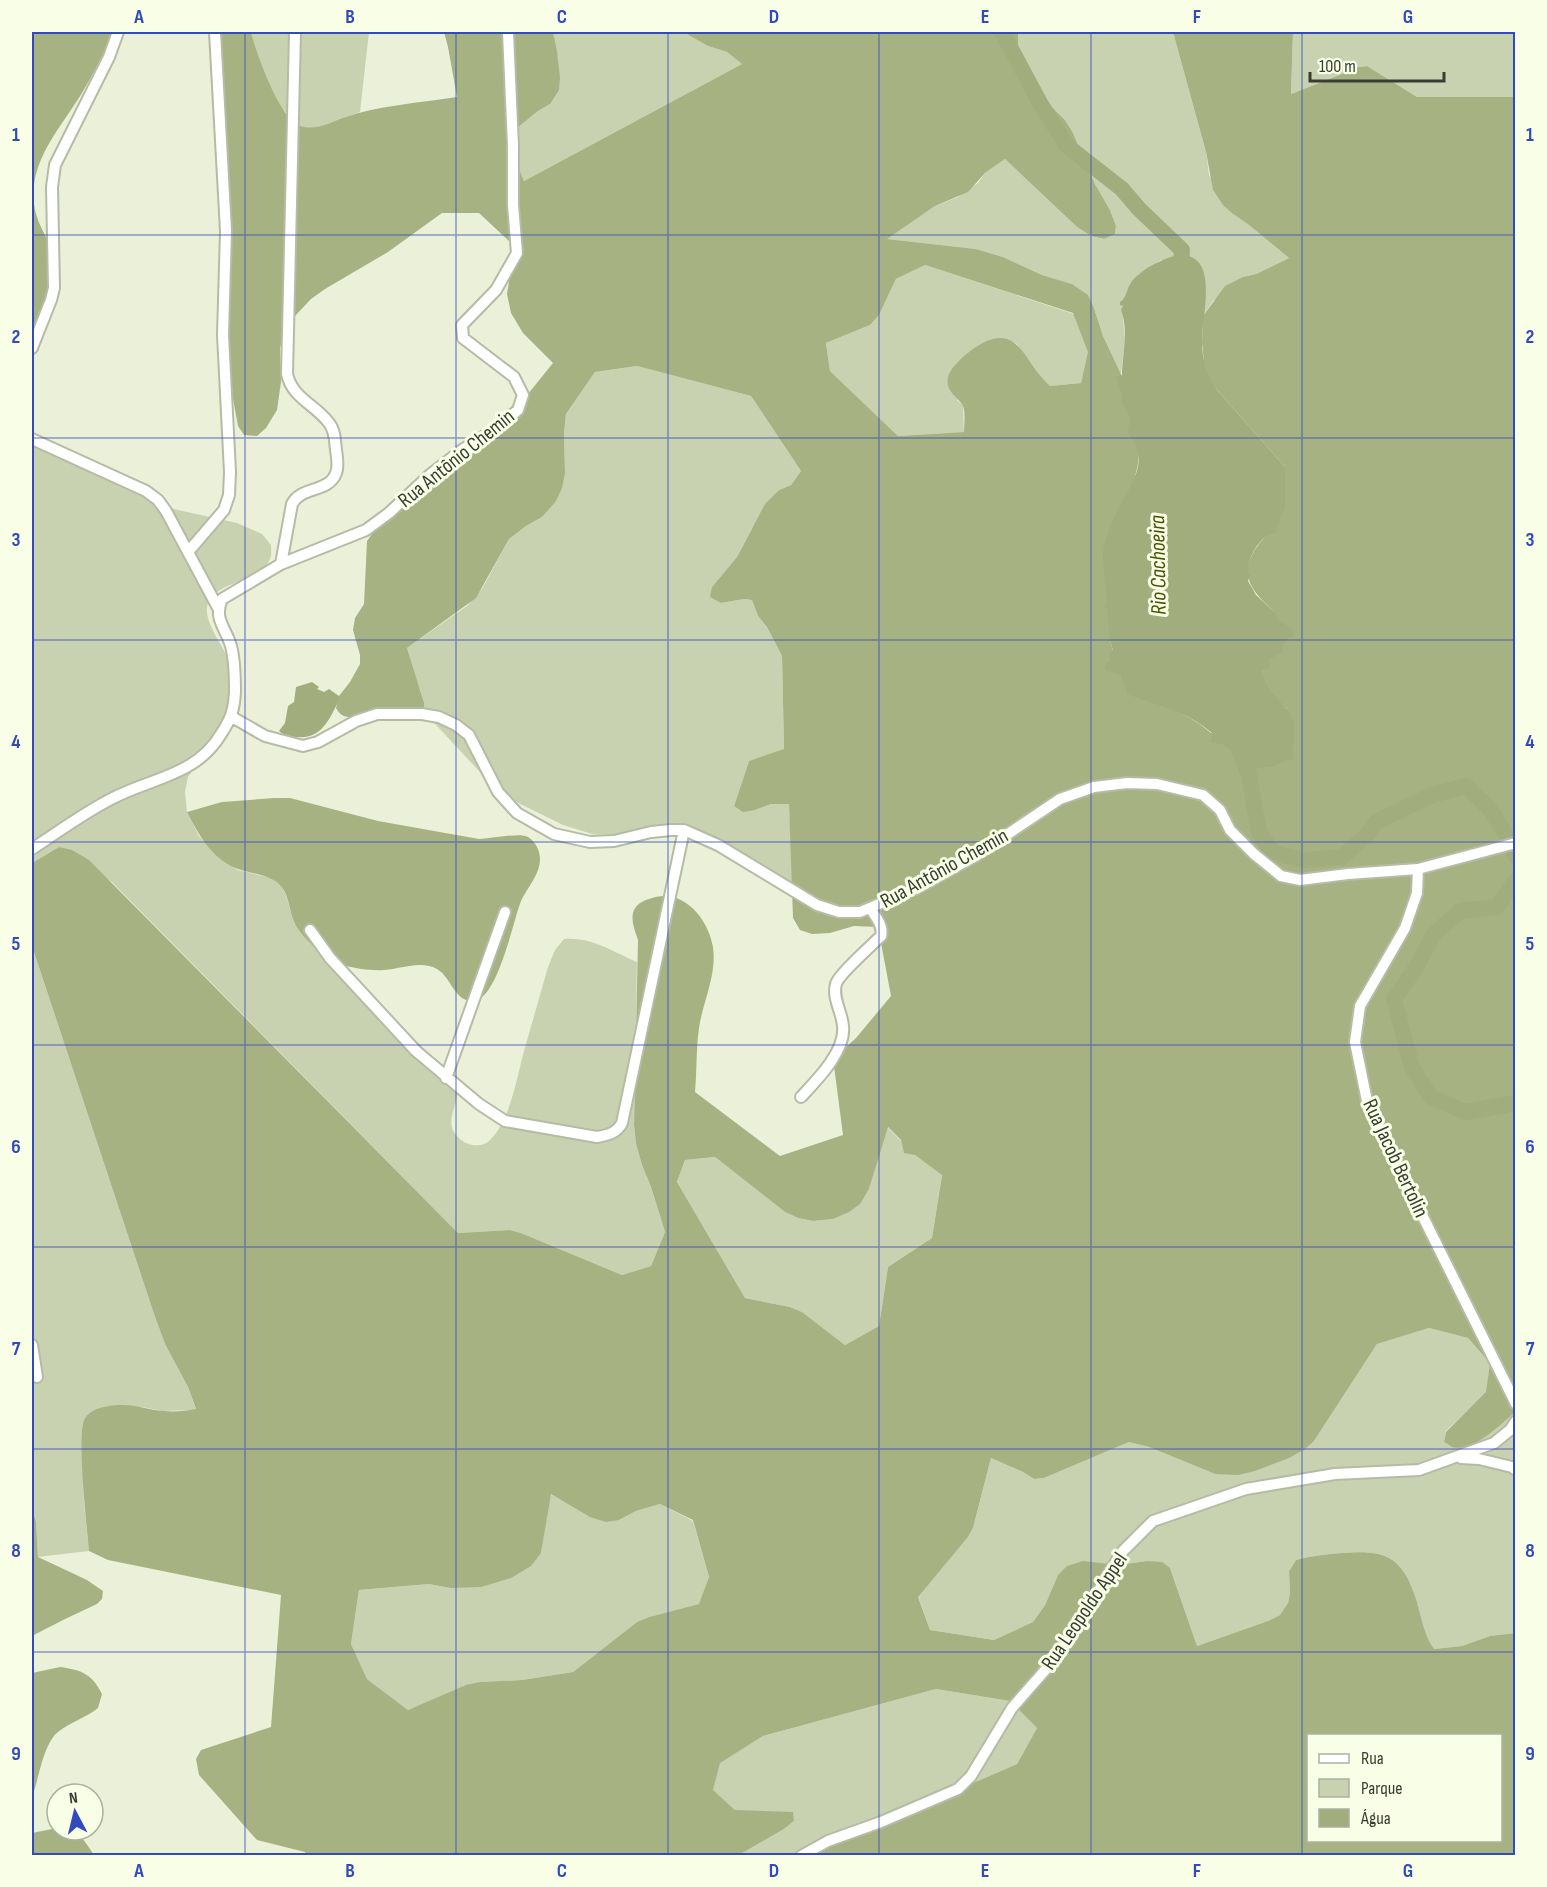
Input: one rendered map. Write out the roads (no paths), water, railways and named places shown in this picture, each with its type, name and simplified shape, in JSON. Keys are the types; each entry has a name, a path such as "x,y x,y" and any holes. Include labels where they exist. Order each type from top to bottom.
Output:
{"street":[{"path":"32,348 54,288 52,187 55,165 110,57 118,32"},
{"path":"188,552 224,510 229,495 230,472 223,335 226,231 215,32"},
{"path":"281,564 295,497 327,485 336,473 337,461 333,429 294,391 287,374 295,32"},
{"name":"Rua Antônio Chemin","path":"218,608 222,599 281,564 366,530 454,456 497,428 518,410 524,395 513,377 463,338 462,325 496,290 517,253 513,205 508,32"},
{"path":"32,439 146,491 158,500 218,608 218,615 231,647 235,690 232,717 214,746 200,759 180,771 113,798 32,849"},
{"name":"Rua Antônio Chemin","path":"232,717 265,736 303,746 318,742 356,721 377,714 422,714 439,717 456,725 469,735 498,792 517,813 554,834 590,842 614,841 651,832 684,830 718,844 818,905 839,912 860,912 915,889 975,856 1060,799 1094,787 1126,783 1157,784 1203,795 1220,810 1230,830 1254,854 1281,876 1300,880 1418,869 1515,843"},
{"path":"310,930 330,958 416,1052 479,1104 505,1121 597,1137 608,1136 619,1130 622,1122 684,830"},
{"name":"Rua Jacob Bertolin","path":"1418,869 1417,893 1405,928 1360,1006 1355,1042 1368,1106 1515,1404"},
{"path":"801,1097 824,1072 843,1035 835,995 837,981 882,932 870,908"},
{"path":"446,1078 505,912"},
{"path":"32,1345 38,1377"},
{"name":"Rua Leopoldo Appel","path":"801,1856 828,1841 903,1813 958,1789 971,1776 1012,1708 1061,1652 1122,1552 1153,1521 1246,1489 1335,1474 1419,1470 1494,1443 1510,1430 1515,1421"},
{"path":"1455,1458 1479,1459 1512,1467 1515,1470"}],"water":[{"path":"1174,256 1188,256 1197,261 1203,269 1206,293 1202,349 1210,379 1217,390 1285,467 1285,508 1279,519 1280,523 1274,534 1269,534 1257,546 1249,562 1248,573 1250,575 1248,581 1256,595 1273,611 1279,621 1292,628 1294,636 1288,638 1282,646 1283,652 1268,660 1270,667 1262,671 1267,686 1289,712 1295,727 1292,760 1286,760 1272,767 1253,768 1246,761 1235,760 1227,747 1211,743 1212,733 1203,726 1171,710 1127,694 1120,674 1104,668 1113,650 1107,608 1105,608 1107,601 1103,551 1115,515 1133,482 1139,462 1135,442 1127,432 1129,417 1122,404 1121,392 1115,377 1122,375 1125,326 1121,310 1123,306 1120,302 1137,276 1155,264"},
{"path":"312,682 319,687 317,689 324,692 329,689 339,696 324,726 313,735 306,737 290,736 279,731 285,723 288,706 294,702 296,687"}],"waterway":[{"name":"Rio Cachoeira","path":"1002,32 1040,103 1067,146 1122,189 1139,209 1182,250 1181,265 1174,275"},
{"name":"Rio Cachoeira","path":"1235,741 1249,775 1259,832 1273,853 1305,860 1342,857 1368,834 1376,822 1432,795 1466,786 1490,809 1508,838 1516,857"},
{"name":"Rio Cachoeira","path":"1516,880 1497,907 1460,911 1434,934 1415,969 1394,999 1412,1068 1431,1097 1465,1112 1516,1103"}]}
